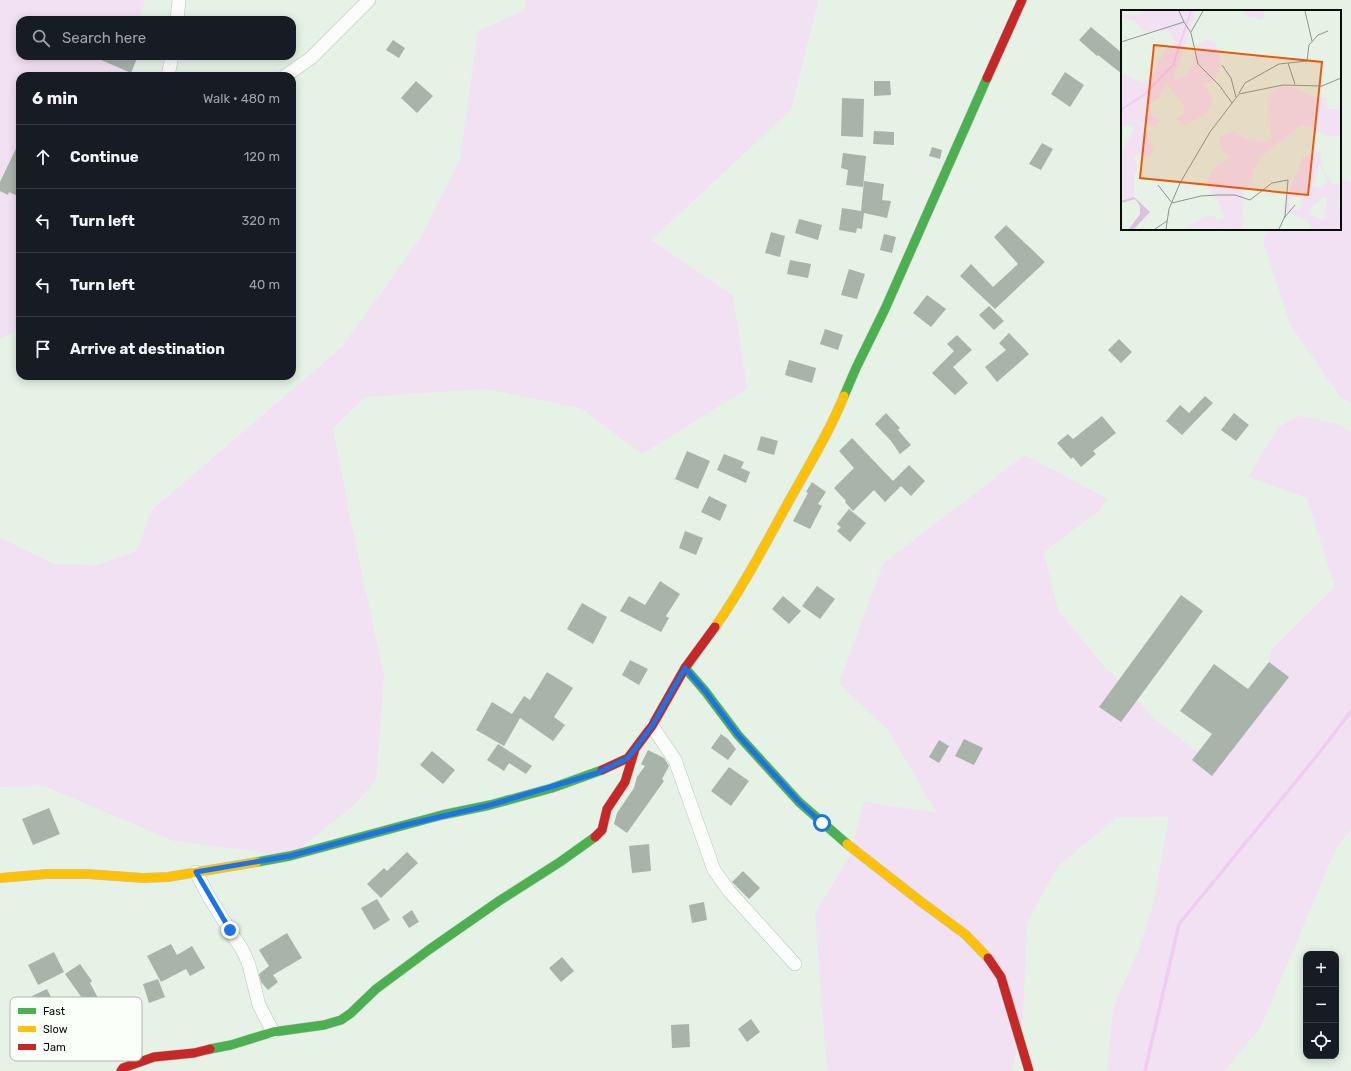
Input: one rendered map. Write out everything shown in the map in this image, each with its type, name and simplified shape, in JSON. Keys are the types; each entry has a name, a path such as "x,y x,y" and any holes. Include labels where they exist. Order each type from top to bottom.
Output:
{"street":[{"path":"177,16 178,0"},
{"path":"291,72 311,58 369,0"},
{"path":"0,878 47,874 87,874 143,878 168,877 290,856 380,831 442,815 490,805 552,788 597,773 628,758 652,726 685,668 725,612 772,532 835,419 856,368 885,309 1022,0"},
{"path":"169,72 171,60"},
{"path":"685,668 705,691 738,735 777,779 812,815 885,874 966,935 986,956 1001,977 1029,1071"},
{"path":"652,726 675,760 714,870 729,891 795,964"},
{"path":"121,1071 123,1068 154,1057 194,1053 224,1047 273,1032 324,1025 341,1020 351,1013 376,989 430,949 499,900 560,862 593,839 602,830 607,809 625,782 635,749"},
{"path":"196,872 243,951 249,965 259,1005 273,1032"}],"shaded area":[{"path":"0,0 145,0 140,16 16,16 16,60 129,60 126,72 16,72 16,331 0,339"},
{"path":"526,0 817,0 818,2 791,110 651,240 733,296 747,389 642,454 581,408 486,389 365,397 333,428 351,522 384,677 376,780 353,806 290,856 174,841 44,786 0,787 0,538 54,564 97,565 137,551 152,510 341,348 420,239 460,160 478,31 525,10"},
{"path":"1341,179 1351,182 1351,402 1340,397 1290,324 1263,241 1268,230 1341,230"},
{"path":"1298,416 1336,423 1351,433 1351,830 1337,846 1260,1028 1224,1071 1107,1071 1113,1009 1139,949 1153,905 1169,817 1116,818 1058,866 1027,921 1023,1015 1012,1071 827,1071 815,914 849,857 864,802 937,813 888,730 839,684 883,564 1025,455 1107,499 1100,510 1044,552 1058,611 1103,665 1158,722 1216,766 1251,722 1272,649 1335,587 1307,498 1248,477 1279,427"}],"building":[{"path":"1091,27 1121,52 1121,73 1098,55 1097,56 1079,40"},
{"path":"393,40 405,48 399,58 386,50"},
{"path":"101,60 136,60 131,72"},
{"path":"1065,72 1084,85 1070,107 1051,94"},
{"path":"416,81 433,96 417,113 401,98"},
{"path":"874,81 890,81 891,95 874,96"},
{"path":"842,98 864,99 863,137 841,136"},
{"path":"874,131 894,132 894,145 873,144"},
{"path":"1042,143 1053,149 1041,170 1029,164"},
{"path":"932,147 942,150 940,159 929,156"},
{"path":"16,148 16,195 9,192 8,195 0,191 0,182"},
{"path":"843,153 866,156 863,187 846,185 848,170 841,168"},
{"path":"864,181 884,184 882,200 891,201 887,218 864,213 862,229 857,228 856,233 839,230 842,208 861,211"},
{"path":"799,219 822,225 818,240 795,233"},
{"path":"1006,225 1045,262 995,309 960,276 971,264 993,287 1018,264 994,237"},
{"path":"771,232 785,236 780,257 765,253"},
{"path":"884,234 896,237 892,253 880,250"},
{"path":"790,260 811,264 808,278 787,274"},
{"path":"849,269 865,274 857,299 841,295"},
{"path":"927,295 946,309 931,327 913,313"},
{"path":"989,306 1004,321 994,330 979,315"},
{"path":"825,329 843,335 838,350 820,344"},
{"path":"1009,333 1029,354 997,382 985,367 1006,350 999,343"},
{"path":"957,335 972,350 953,367 968,383 955,395 932,373 954,351 947,344"},
{"path":"1119,339 1132,352 1121,363 1108,350"},
{"path":"789,360 816,368 812,383 785,375"},
{"path":"1205,396 1213,403 1182,435 1166,421 1180,405 1189,413"},
{"path":"886,413 900,428 898,430 911,445 900,454 891,441 875,424"},
{"path":"1234,413 1249,425 1236,441 1221,430"},
{"path":"1102,416 1116,433 1093,451 1096,454 1081,467 1073,457 1071,459 1057,443 1068,434 1073,439"},
{"path":"761,436 778,441 774,455 757,450"},
{"path":"852,438 893,481 909,465 925,481 911,496 901,486 885,502 874,490 853,511 834,488 854,468 839,451"},
{"path":"687,451 710,461 698,489 675,479"},
{"path":"724,454 744,462 741,468 750,472 746,483 717,470"},
{"path":"812,482 826,492 818,504 822,506 810,529 793,521 808,493 806,492"},
{"path":"709,496 727,505 720,521 701,512"},
{"path":"849,509 866,523 850,542 837,531 841,527 837,524"},
{"path":"685,531 703,538 696,555 679,548"},
{"path":"660,581 680,594 666,616 669,618 661,632 620,611 629,596 645,605"},
{"path":"817,586 835,599 820,619 802,606"},
{"path":"1181,595 1203,611 1121,722 1099,707"},
{"path":"783,596 801,611 789,624 772,609"},
{"path":"582,603 607,617 593,644 567,629"},
{"path":"630,660 648,669 639,685 622,675"},
{"path":"1269,662 1289,677 1212,776 1192,760 1212,734 1180,711 1214,664 1248,689"},
{"path":"547,672 573,688 554,717 565,725 553,741 520,718 504,746 476,730 492,702 512,714 524,696 530,700"},
{"path":"721,734 728,739 736,749 728,760 711,748"},
{"path":"964,739 983,748 974,765 955,756"},
{"path":"939,740 949,746 939,763 929,757"},
{"path":"498,744 532,766 526,774 509,763 504,771 487,760"},
{"path":"648,750 664,758 669,766 662,779 664,781 627,833 614,824 617,813 634,788 637,777 645,766 641,764"},
{"path":"432,751 455,770 443,784 420,765"},
{"path":"729,767 749,781 731,806 711,791"},
{"path":"49,808 60,834 33,845 22,819"},
{"path":"649,844 651,871 632,873 629,846"},
{"path":"407,852 418,863 381,898 367,884 384,868 387,871"},
{"path":"743,871 760,888 749,899 732,882"},
{"path":"377,899 390,920 374,930 361,908"},
{"path":"704,902 707,920 692,923 689,905"},
{"path":"412,910 419,922 409,928 402,917"},
{"path":"287,933 302,958 273,975 278,982 268,990 261,982 259,974 269,966 259,950"},
{"path":"171,944 177,955 192,946 205,968 190,976 186,969 161,982 147,956"},
{"path":"54,952 64,972 38,985 28,965"},
{"path":"562,957 574,971 561,982 549,968"},
{"path":"80,964 92,981 90,983 98,997 81,997 65,974"},
{"path":"158,979 165,997 149,1003 143,984"},
{"path":"47,989 51,997 32,997"},
{"path":"751,1019 760,1032 747,1042 738,1029"},
{"path":"689,1024 690,1047 672,1048 671,1025"}],"waterway":[{"path":"1145,1071 1179,924 1320,752 1351,711"}],"traffic: fast":[{"path":"844,396 885,309 987,78"},
{"path":"685,668 705,691 738,735 799,802 847,844"},
{"path":"257,862 290,856 442,815 490,805 552,788 602,770"},
{"path":"210,1049 231,1045 273,1032 324,1025 341,1020 351,1013 376,989 430,949 595,837"}],"traffic: slow":[{"path":"715,627 745,581 763,549 825,437 844,396"},
{"path":"847,844 966,935 988,958"},
{"path":"0,878 47,874 87,874 143,878 168,877 257,862"}],"traffic: jam":[{"path":"987,78 1022,0"},
{"path":"602,770 628,758 652,726 685,668 715,627"},
{"path":"595,837 602,830 607,809 625,782 635,749"},
{"path":"988,958 1001,977 1029,1071"},
{"path":"121,1071 123,1068 154,1057 194,1053 210,1049"}],"route":[{"path":"230,930 196,872 290,856 442,815 490,805 552,788 597,773 628,758 652,726 685,668 705,691 738,735 777,779 812,815 822,823"}]}
